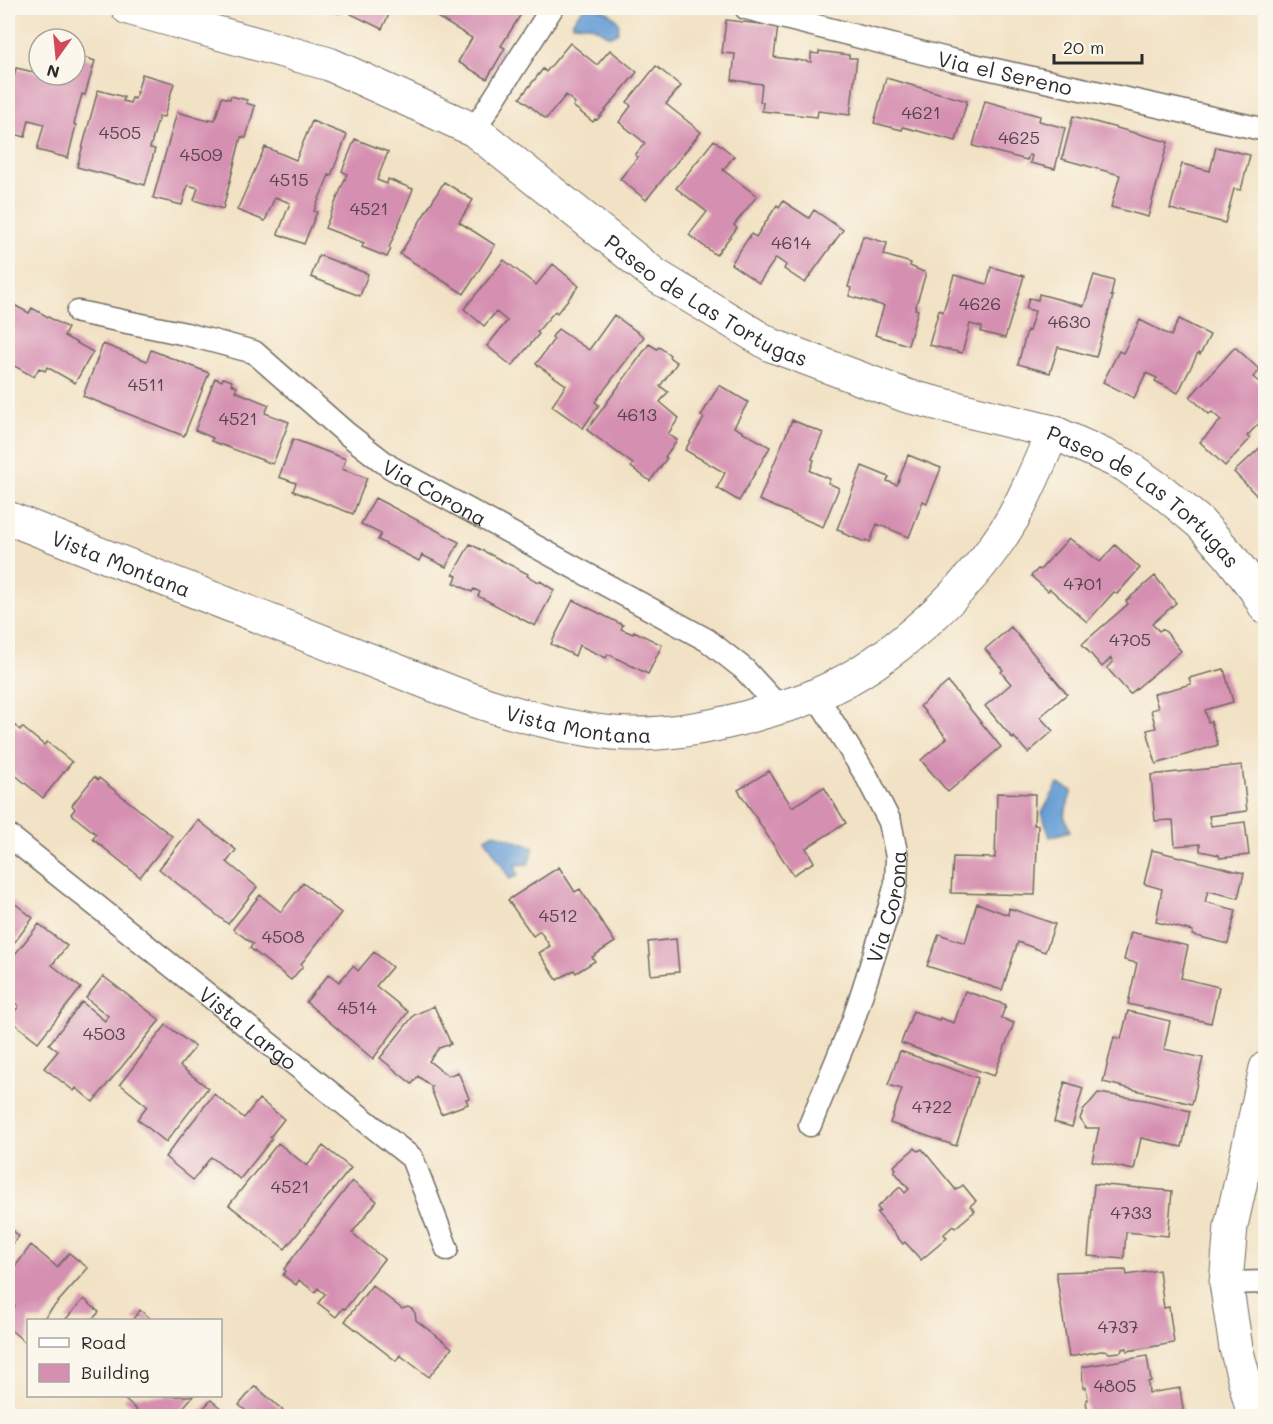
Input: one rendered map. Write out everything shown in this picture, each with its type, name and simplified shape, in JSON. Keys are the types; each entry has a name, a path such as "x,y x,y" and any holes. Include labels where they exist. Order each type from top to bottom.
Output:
{"street":[{"name":"Paseo de Las Tortugas","path":"128,8 329,64 474,130 655,275 771,345 907,396 1053,432 1125,465 1163,492 1200,523 1229,555 1255,589 1266,608"},
{"path":"474,130 552,8"},
{"name":"Via el Sereno","path":"746,8 951,60 1266,130"},
{"name":"Via Corona","path":"78,312 186,334 254,352 346,433 390,467 707,640 744,669 779,707"},
{"name":"Vista Montana","path":"8,518 507,712 556,725 615,733 681,731 731,722 816,695 848,679 887,654 937,611 975,571 1012,519 1053,432"},
{"name":"Via Corona","path":"810,1125 853,1021 896,884 897,857 890,822 867,777 816,695"},
{"name":"Vista Largo","path":"8,835 412,1158 447,1249"},
{"path":"1254,1416 1236,1348 1226,1282 1231,1226 1266,1068"},
{"path":"1226,1282 1266,1282"}],"water":[{"path":"584,8 600,9 609,13 619,24 618,32 608,35 592,26 572,24"},
{"path":"1058,784 1072,791 1064,815 1070,831 1050,837 1042,813"},
{"path":"494,833 534,848 528,864 515,865 518,875 510,879 485,838"}],"building":[{"path":"321,8 341,8 339,13"},
{"path":"354,8 392,8 382,29 351,14"},
{"path":"443,8 525,8 501,46 505,48 487,79 458,62 472,38 437,17"},
{"path":"726,20 778,26 774,57 811,62 811,53 819,54 819,51 857,58 850,115 818,111 817,117 762,111 763,102 760,102 762,84 732,80 735,54 722,53"},
{"path":"570,43 597,65 610,50 637,72 593,122 573,106 575,103 566,95 546,119 520,98 543,69 546,72"},
{"path":"87,58 95,61 85,95 82,94 68,158 37,150 44,124 29,120 25,137 8,132 8,99 16,68 27,71 27,87 87,87"},
{"path":"656,66 681,86 666,104 701,132 646,200 620,179 638,157 635,155 645,143 619,122 631,106 627,102"},
{"path":"142,74 174,83 164,117 159,116 150,148 155,149 145,185 77,167 98,90 124,97 123,101 130,103 132,98 135,99"},
{"path":"886,78 967,101 956,141 903,127 902,130 874,123"},
{"path":"231,96 247,100 246,103 255,106 246,138 241,137 223,209 194,200 198,188 188,185 182,205 153,198 177,112 209,121 209,119 215,120 222,97 230,99"},
{"path":"985,101 1040,116 1039,121 1065,128 1055,169 1030,163 1032,156 1029,155 1027,160 973,146"},
{"path":"1073,116 1168,142 1148,217 1111,207 1120,175 1062,159"},
{"path":"312,121 347,135 314,211 317,212 304,244 278,234 290,203 275,197 265,221 237,210 265,147 296,160"},
{"path":"355,139 388,152 377,180 387,184 388,179 413,189 387,257 362,247 364,243 325,228 347,174 342,171"},
{"path":"714,140 734,156 723,170 757,196 734,225 737,228 716,255 689,235 707,212 676,188"},
{"path":"1216,147 1250,155 1241,190 1234,189 1225,223 1170,209 1182,164 1210,171"},
{"path":"444,182 473,200 459,222 495,245 464,294 400,254"},
{"path":"783,201 809,218 814,210 843,230 805,283 784,269 786,265 776,258 759,283 731,264 751,234 756,237 777,205 779,207"},
{"path":"863,236 887,243 884,255 911,263 910,266 926,273 915,309 918,310 908,345 875,335 884,306 849,296 851,288 848,287"},
{"path":"319,255 368,274 360,296 311,277"},
{"path":"504,260 536,285 553,264 579,286 557,313 555,311 537,332 539,334 512,366 487,346 507,321 496,312 484,326 464,309"},
{"path":"991,267 1024,276 1005,338 981,332 982,327 970,324 962,353 929,345 939,310 943,312 954,275 987,284"},
{"path":"1094,275 1114,281 1111,296 1113,296 1096,357 1058,347 1050,373 1018,364 1027,330 1029,331 1035,311 1026,309 1029,298 1038,300 1039,294 1084,306"},
{"path":"12,304 29,313 32,308 68,328 64,336 93,352 75,383 47,367 45,371 39,368 34,377 9,363 14,354 8,350 8,313"},
{"path":"614,315 644,337 595,402 599,405 583,428 552,406 566,385 536,364 554,339 552,337 558,329 589,350"},
{"path":"1179,319 1210,335 1200,355 1198,353 1178,393 1155,381 1157,378 1146,373 1134,398 1103,382 1119,351 1123,353 1140,320 1171,336"},
{"path":"103,344 147,361 151,350 209,373 184,436 83,396"},
{"path":"649,344 657,349 659,347 677,363 660,386 668,392 660,402 679,418 668,434 677,440 650,481 631,467 633,464 587,430"},
{"path":"1235,347 1260,370 1253,377 1266,388 1266,416 1247,436 1250,439 1225,466 1200,442 1221,420 1212,412 1209,414 1190,397"},
{"path":"215,378 232,381 231,384 237,387 235,391 269,405 265,413 289,422 273,464 211,441 213,438 195,430"},
{"path":"719,385 748,402 734,427 770,447 739,501 717,488 725,473 685,450 704,418 701,416"},
{"path":"792,420 823,433 812,459 814,460 810,471 830,479 828,483 839,488 823,527 759,500"},
{"path":"293,439 346,459 342,469 367,478 353,514 293,491 296,483 279,477"},
{"path":"1266,442 1266,488 1257,496 1234,472"},
{"path":"908,455 941,468 927,503 923,501 909,537 877,524 870,542 866,540 865,542 837,529 862,466 889,477 887,481 897,485"},
{"path":"375,498 459,542 446,567 422,555 419,561 378,540 381,534 361,524"},
{"path":"1069,538 1100,562 1115,545 1140,568 1087,622 1050,589 1048,591 1031,576 1038,569 1040,570"},
{"path":"470,544 554,590 535,626 478,596 480,592 474,589 472,592 454,583 457,576 453,574"},
{"path":"1155,576 1176,603 1152,624 1159,631 1162,629 1167,633 1181,651 1130,694 1107,668 1113,662 1111,658 1102,667 1082,644 1128,604 1126,601"},
{"path":"573,600 623,625 621,629 633,634 634,631 662,645 648,674 608,654 606,658 579,645 575,656 551,644"},
{"path":"1011,627 1067,694 1040,717 1053,731 1028,753 985,706 1011,684 1001,672 1003,670 985,649"},
{"path":"1224,669 1233,702 1205,710 1218,745 1156,764 1147,730 1156,728 1151,710 1158,708 1154,694 1191,684 1189,678"},
{"path":"948,682 1001,747 948,792 921,760 947,738 920,706"},
{"path":"8,720 20,730 22,727 44,745 47,742 72,762 43,798 8,769"},
{"path":"1242,765 1247,811 1209,816 1211,826 1245,822 1249,855 1220,858 1219,855 1200,851 1200,844 1175,846 1173,820 1155,821 1151,775"},
{"path":"769,771 792,807 824,787 846,823 806,848 814,862 793,875 738,790"},
{"path":"94,777 98,780 99,778 172,836 140,877 93,839 96,834 71,814 75,809 72,805"},
{"path":"997,793 1035,794 1034,825 1038,825 1035,895 951,893 953,857 995,858"},
{"path":"198,820 236,850 227,862 257,887 228,924 159,869"},
{"path":"1152,850 1244,873 1238,898 1208,891 1205,902 1236,910 1228,944 1192,935 1193,931 1156,922 1162,889 1144,884"},
{"path":"559,867 575,892 580,889 615,942 592,957 595,961 576,973 574,970 557,980 539,953 550,946 540,931 533,936 508,900"},
{"path":"303,883 341,913 291,980 250,948 253,944 233,929 260,895 281,912"},
{"path":"8,898 33,918 8,951"},
{"path":"977,903 1008,915 1009,908 1055,924 1045,952 1018,942 1002,990 927,966 939,934 965,943"},
{"path":"39,924 67,946 52,965 81,988 38,1042 9,1019 19,1006 8,997 8,963"},
{"path":"1131,932 1188,946 1181,978 1219,987 1211,1023 1128,1004 1137,963 1124,960"},
{"path":"676,939 679,972 651,975 648,942"},
{"path":"374,952 392,967 376,986 408,1012 373,1059 306,1002 329,974 339,982 353,966 358,971"},
{"path":"103,976 160,1020 93,1102 76,1088 74,1091 44,1068 58,1051 49,1044 82,1002 105,1021 108,1016 86,998"},
{"path":"965,991 1006,1005 1001,1018 1014,1023 994,1076 901,1043 913,1011 954,1023"},
{"path":"434,1006 451,1044 439,1048 429,1061 448,1076 458,1072 469,1098 466,1099 468,1104 441,1114 432,1087 418,1076 412,1084 380,1058 414,1015"},
{"path":"1128,1011 1170,1021 1164,1049 1203,1058 1192,1104 1103,1082 1114,1037 1121,1039"},
{"path":"166,1025 195,1047 180,1066 208,1088 166,1142 137,1119 147,1106 120,1084"},
{"path":"900,1051 978,1078 956,1146 890,1123 902,1089 888,1085"},
{"path":"1065,1082 1083,1088 1072,1127 1054,1122"},
{"path":"1098,1093 1145,1100 1190,1111 1182,1147 1141,1138 1134,1170 1092,1161 1099,1128 1086,1128 1080,1119 1083,1111"},
{"path":"214,1094 244,1118 259,1099 284,1119 270,1137 272,1139 240,1179 211,1157 193,1180 165,1157"},
{"path":"278,1143 307,1166 323,1146 351,1168 285,1249 229,1205"},
{"path":"915,1148 918,1151 922,1149 956,1190 963,1185 976,1201 970,1206 975,1211 944,1234 947,1238 921,1260 905,1242 903,1244 877,1213 880,1211 877,1207 900,1187 905,1193 909,1189 894,1171 896,1169 894,1166"},
{"path":"352,1181 377,1201 352,1233 384,1259 345,1309 343,1308 336,1317 318,1303 325,1294 318,1288 315,1292 299,1280 296,1285 283,1275 286,1271 284,1269"},
{"path":"1094,1184 1172,1191 1168,1236 1126,1232 1124,1259 1088,1256"},
{"path":"8,1226 19,1236 8,1250"},
{"path":"31,1245 57,1267 69,1253 88,1268 43,1319 27,1319 25,1342 8,1328 8,1315 15,1306 8,1300 8,1276"},
{"path":"1126,1270 1127,1275 1159,1270 1164,1308 1169,1307 1174,1343 1127,1351 1127,1348 1122,1349 1121,1352 1109,1353 1106,1350 1069,1357 1056,1272"},
{"path":"372,1285 402,1309 408,1307 412,1309 416,1320 452,1348 429,1377 400,1355 396,1361 345,1321"},
{"path":"84,1299 99,1312 93,1319 66,1319"},
{"path":"140,1310 151,1319 133,1319"},
{"path":"1147,1356 1151,1381 1148,1382 1149,1393 1180,1388 1184,1416 1088,1416 1086,1400 1088,1400 1086,1387 1083,1388 1082,1367"},
{"path":"255,1386 286,1413 282,1416 252,1416 239,1405"},
{"path":"126,1397 192,1397 176,1416 132,1416 137,1410 124,1399"},
{"path":"211,1400 230,1416 196,1416"}]}
